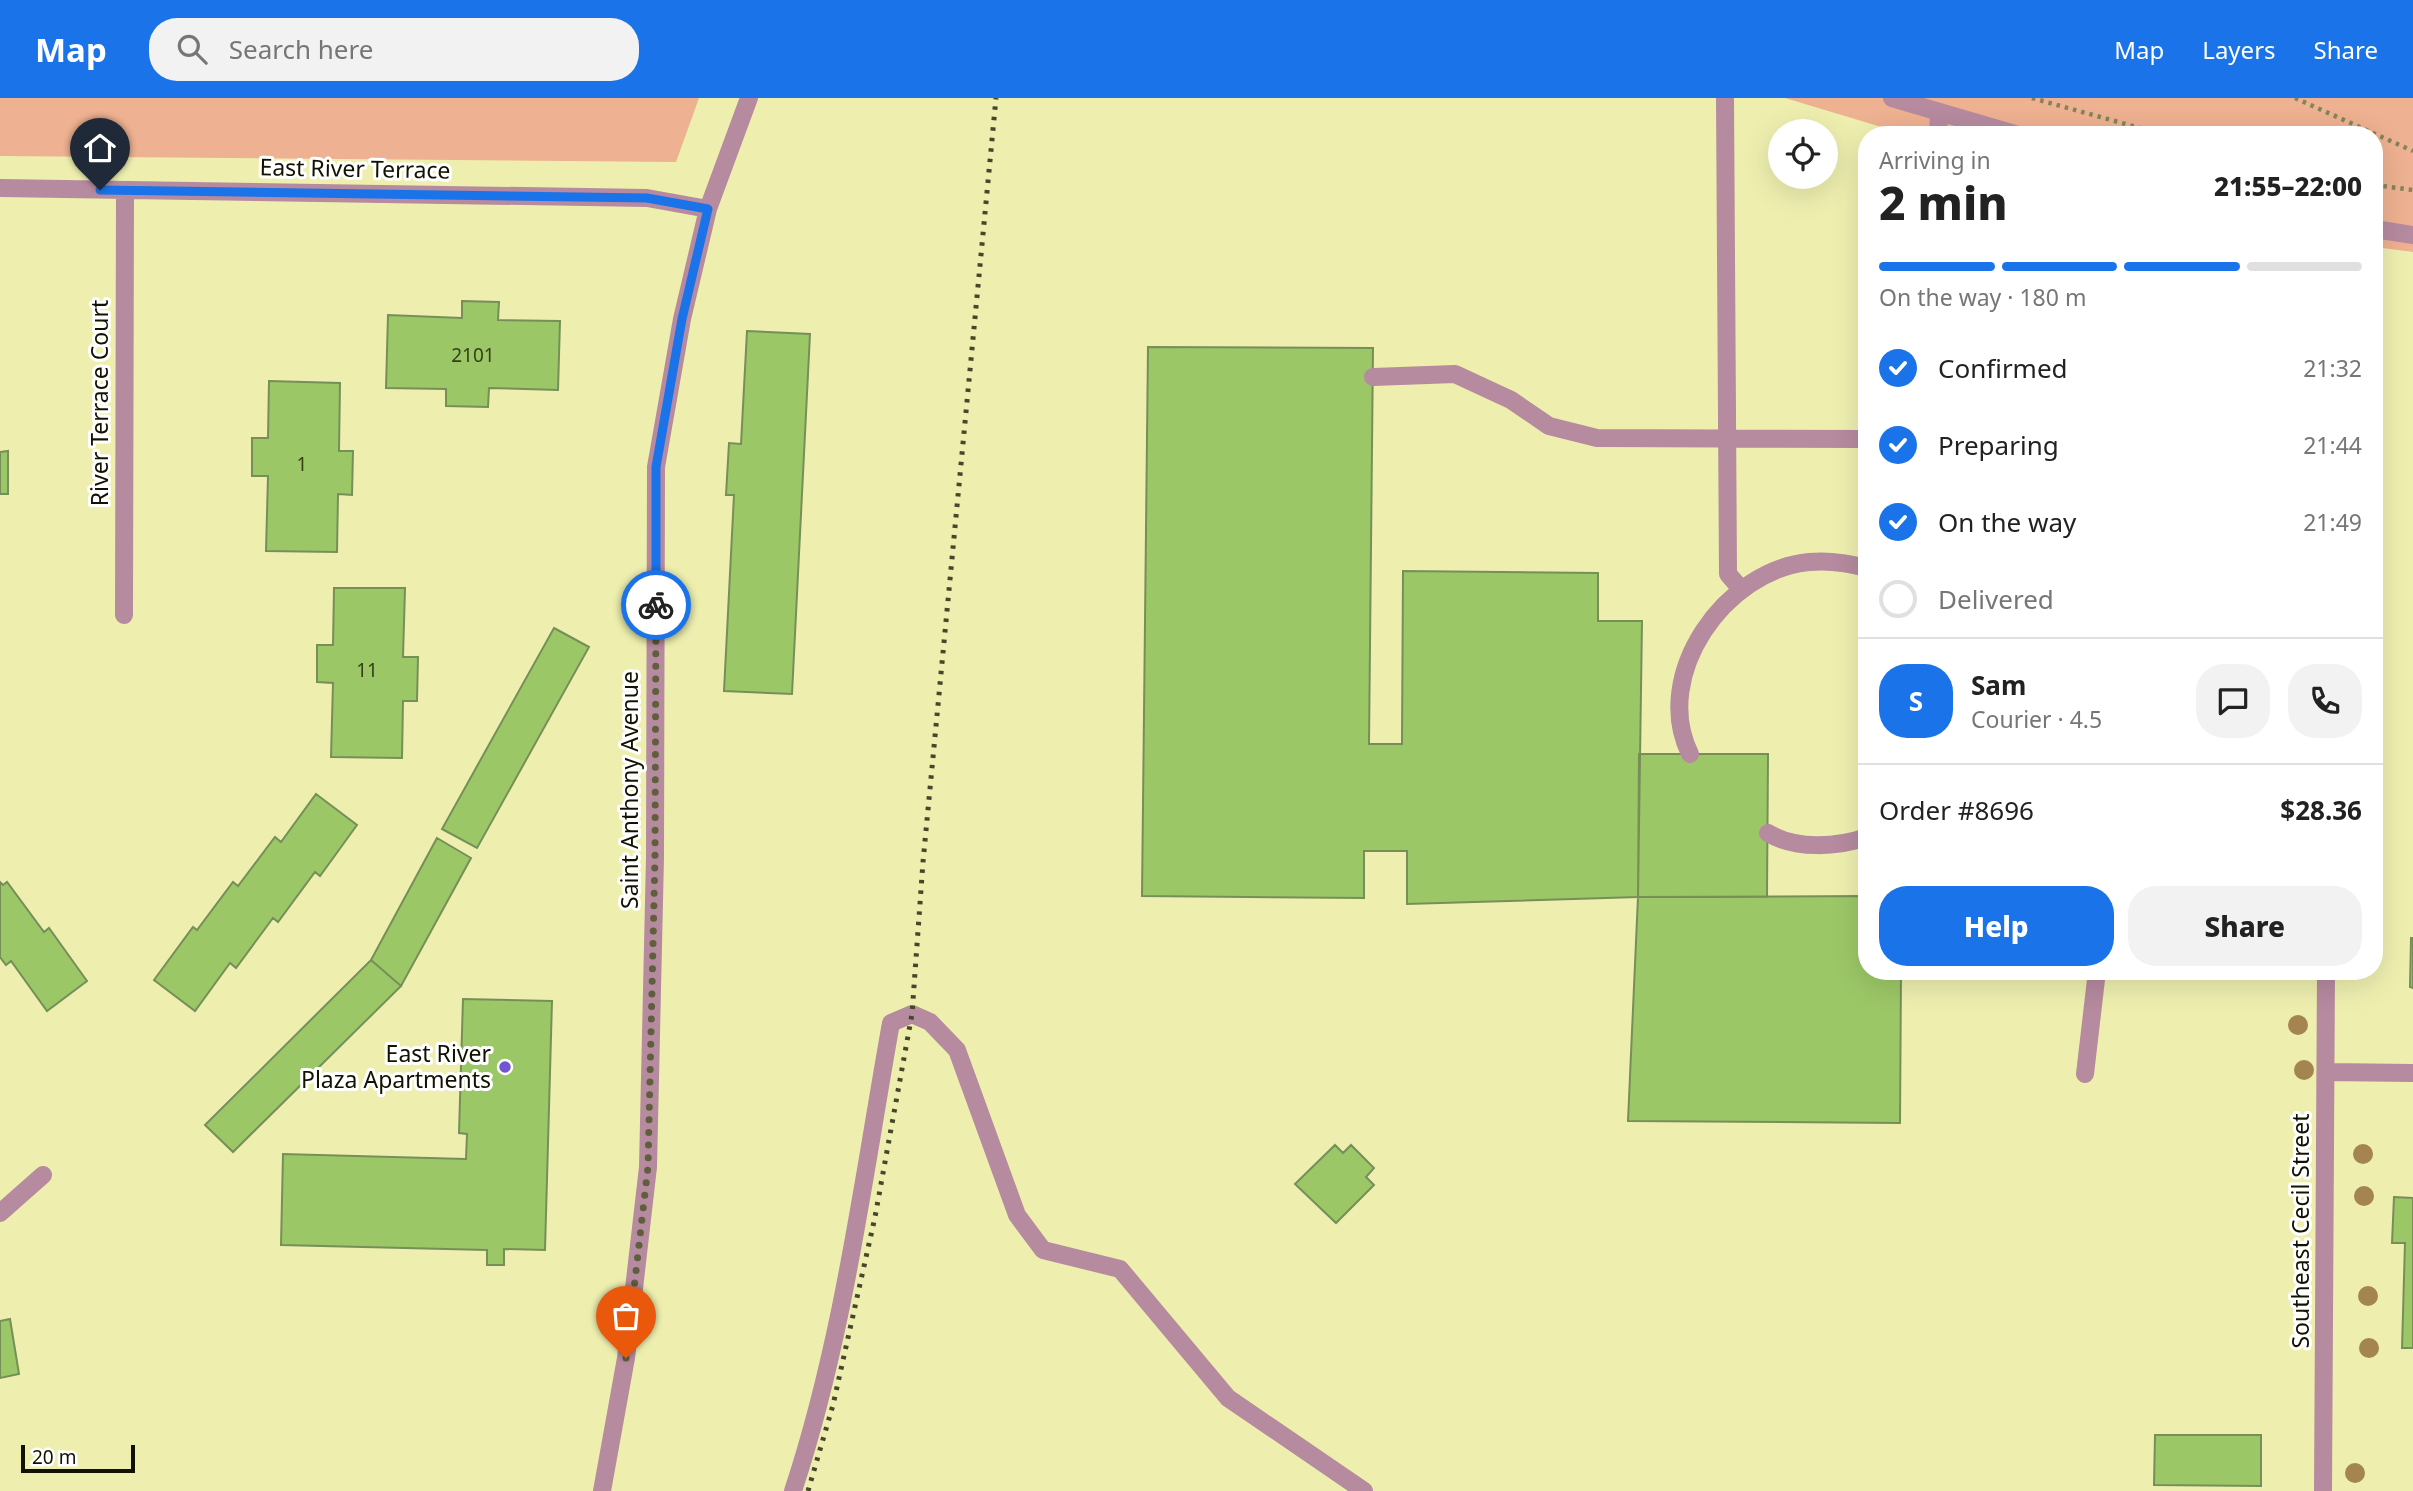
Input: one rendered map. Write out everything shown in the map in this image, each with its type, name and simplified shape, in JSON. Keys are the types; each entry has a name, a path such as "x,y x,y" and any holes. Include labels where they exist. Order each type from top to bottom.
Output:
{"street":[{"name":"Saint Anthony Avenue","path":"602,1491 626,1358 648,1167 655,856 656,467 682,319 708,209 749,98"},
{"path":"1725,98 1728,574 1741,589"},
{"path":"1892,98 1986,126"},
{"path":"1938,126 1939,113"},
{"name":"East River Terrace","path":"0,188 647,198 708,209"},
{"name":"River Terrace Court","path":"124,615 125,190"},
{"path":"2383,230 2413,235"},
{"path":"1373,377 1455,374 1511,400 1549,426 1597,438 1858,439"},
{"path":"1690,754 1681,721 1681,682 1695,647 1714,615 1741,589 1772,573 1807,562 1846,562 1858,565"},
{"path":"1768,833 1807,844 1843,845 1858,840"},
{"path":"2085,1074 2096,980"},
{"name":"Southeast Cecil Street","path":"2323,1491 2326,980"},
{"path":"793,1491 806,1453 836,1327 891,1023 912,1014 930,1022 957,1050 1017,1215 1043,1250 1120,1269 1228,1398 1364,1491"},
{"path":"2326,1072 2413,1073"},
{"path":"0,1213 43,1175"}],"path":[{"path":"2032,98 2133,126"},
{"path":"2295,98 2357,126"},
{"path":"2383,138 2413,151"},
{"path":"2383,186 2413,190"}],"shaded area":[{"path":"0,98 699,98 676,162 0,156"},
{"path":"1785,98 2413,98 2413,252 2383,248 2383,126 1878,126"}],"building":[{"path":"462,301 499,302 498,320 560,321 558,390 489,388 488,407 446,406 446,389 386,388 388,315 462,318"},
{"path":"747,331 810,334 792,694 724,691 734,495 726,495 729,443 741,444"},
{"path":"1148,347 1373,348 1369,744 1402,744 1403,571 1598,573 1598,621 1642,621 1638,897 1407,904 1407,851 1364,851 1364,898 1142,896"},
{"path":"269,381 340,383 339,451 353,451 352,495 338,494 337,552 266,551 268,476 252,476 252,438 268,438"},
{"path":"8,451 8,494 0,494 0,452"},
{"path":"334,588 405,588 403,657 418,657 417,701 403,701 402,758 331,757 333,683 317,682 317,645 333,645"},
{"path":"554,628 589,647 477,848 442,829"},
{"path":"1639,754 1768,754 1767,897 1638,897"},
{"path":"316,794 357,825 320,876 315,872 278,922 273,918 236,968 230,963 195,1011 154,980 193,927 197,930 233,882 238,886 275,837 281,842"},
{"path":"437,838 471,858 401,986 371,960"},
{"path":"0,882 3,885 7,882 44,932 49,928 87,981 47,1011 11,961 6,965 0,957"},
{"path":"1858,896 1858,980 1901,980 1900,1123 1628,1121 1638,897"},
{"path":"2413,938 2413,988 2410,987"},
{"path":"371,960 401,986 233,1152 205,1125"},
{"name":"East River Plaza Apartments","path":"463,999 552,1001 545,1250 504,1249 504,1265 487,1265 487,1250 281,1245 283,1154 466,1159 467,1134 459,1133"},
{"path":"1335,1145 1343,1153 1351,1145 1374,1168 1366,1177 1374,1185 1336,1223 1295,1184"},
{"path":"2394,1197 2413,1198 2413,1348 2402,1348 2405,1243 2392,1243"},
{"path":"10,1319 19,1374 0,1378 0,1321"},
{"path":"2155,1435 2261,1435 2261,1486 2154,1485"}],"railway":[{"path":"808,1491 833,1405 875,1217 912,1014 923,862 996,98"}],"way so far":[{"path":"626,1358 648,1167 655,856 656,605"}],"place":[{"name":"East River Plaza Apartments","path":"505,1067"}],"route":[{"path":"100,190 647,198 708,209 682,319 656,467 656,605"}]}
